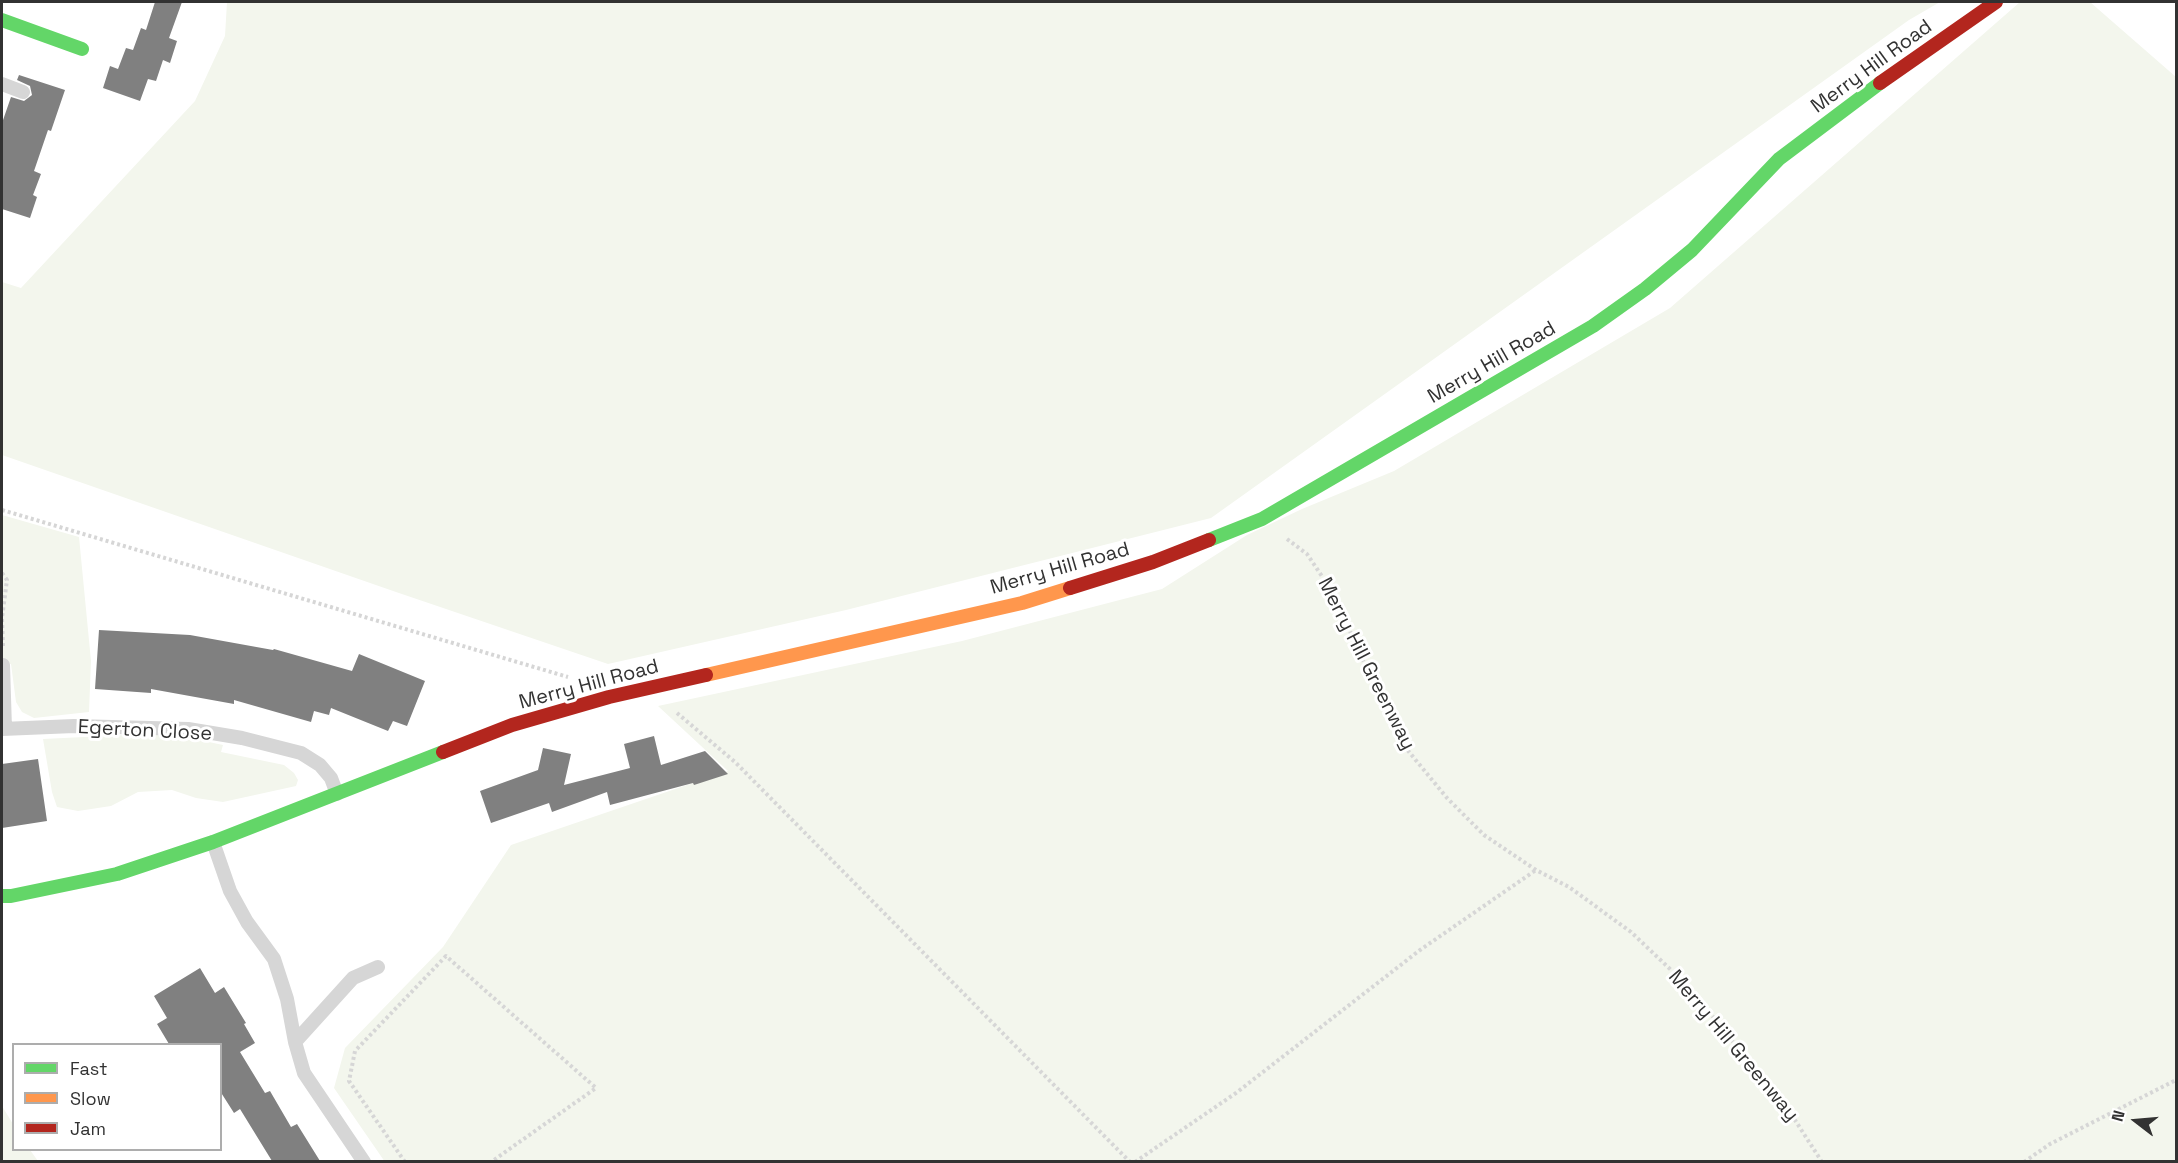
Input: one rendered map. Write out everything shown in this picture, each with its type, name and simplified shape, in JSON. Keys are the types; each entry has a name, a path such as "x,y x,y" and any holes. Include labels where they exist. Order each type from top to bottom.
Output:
{"street":[{"name":"Merry Hill Road","path":"2,896 117,874 213,842 512,725 609,697 1022,603 1153,562 1262,519 1593,326 1645,289 1692,250 1779,159 1895,72 1996,2"},
{"path":"2,20 82,49"}],"lane":[{"path":"2,84 23,92"},
{"path":"3,665 3,729"},
{"name":"Egerton Close","path":"3,729 74,726 188,729 242,738 301,753 320,765 331,778 337,794"},
{"path":"213,842 230,891 274,959 287,999 295,1042 304,1073 364,1161"},
{"path":"295,1042 353,978 378,967"}],"path":[{"path":"2,510 573,679"},
{"name":"Merry Hill Greenway","path":"1262,519 1307,554 1332,591 1405,747 1447,798 1484,835 1536,870 1569,887 1631,932 1689,988 1792,1117 1822,1161"},
{"path":"2,573 7,580 2,618 3,665"},
{"path":"661,686 666,703 735,762 1130,1161"},
{"path":"1135,1161 1236,1093 1420,950 1536,870"},
{"path":"405,1161 349,1081 355,1051 446,956 596,1088 491,1161"},
{"path":"2024,1161 2050,1144 2176,1080"}],"shaded area":[{"path":"227,2 1940,2 1909,20 1211,518 846,610 608,664 2,455 2,282 21,288 195,101 225,36"},
{"path":"2020,2 2090,2 2176,77 2176,1161 385,1162 334,1088 345,1048 443,947 511,845 728,771 658,706 962,641 1162,589 1247,535 1302,509 1394,471 1670,308"},
{"path":"2,515 79,537 91,661 89,712 34,718 22,712 16,702 11,664 2,664"},
{"path":"146,734 176,735 223,745 221,752 284,765 294,773 298,780 296,786 223,802 196,798 172,790 138,792 111,806 78,811 57,807 52,792 43,739"},
{"path":"2,1106 12,1122 12,1151 31,1151 38,1161 2,1161"}],"building":[{"path":"155,2 182,2 169,38 177,41 170,63 163,60 156,81 148,79 140,101 103,88 110,66 118,69 126,48 133,50 141,28 146,30"},
{"path":"19,75 65,90 34,171 41,174 33,195 37,197 30,218 2,209 2,123 11,97 24,101 32,95 30,86 17,80"},
{"path":"99,630 190,635 274,649 352,671 359,654 425,681 407,726 393,721 388,731 331,708 329,715 314,711 311,722 234,700 234,704 151,689 151,693 95,689"},
{"path":"654,736 661,765 705,751 728,774 694,785 693,783 610,805 607,792 552,812 549,803 491,823 480,791 538,770 543,748 571,754 564,785 630,768 624,744"},
{"path":"38,759 47,821 2,828 2,764"},
{"path":"200,968 215,993 224,987 246,1023 244,1024 255,1043 240,1052 265,1093 270,1091 291,1127 297,1124 320,1161 272,1161 240,1109 234,1113 222,1094 222,1043 168,1043 157,1024 167,1018 154,996"}],"traffic: fast":[{"path":"2,20 82,49"},
{"path":"1209,540 1262,519 1593,326 1645,289 1692,250 1779,159 1880,83"},
{"path":"2,896 117,874 213,842 443,752"}],"traffic: slow":[{"path":"706,675 1022,603 1070,588"}],"traffic: jam":[{"path":"1880,83 1996,2"},
{"path":"1070,588 1153,562 1209,540"},
{"path":"443,752 512,725 609,697 706,675"}]}
